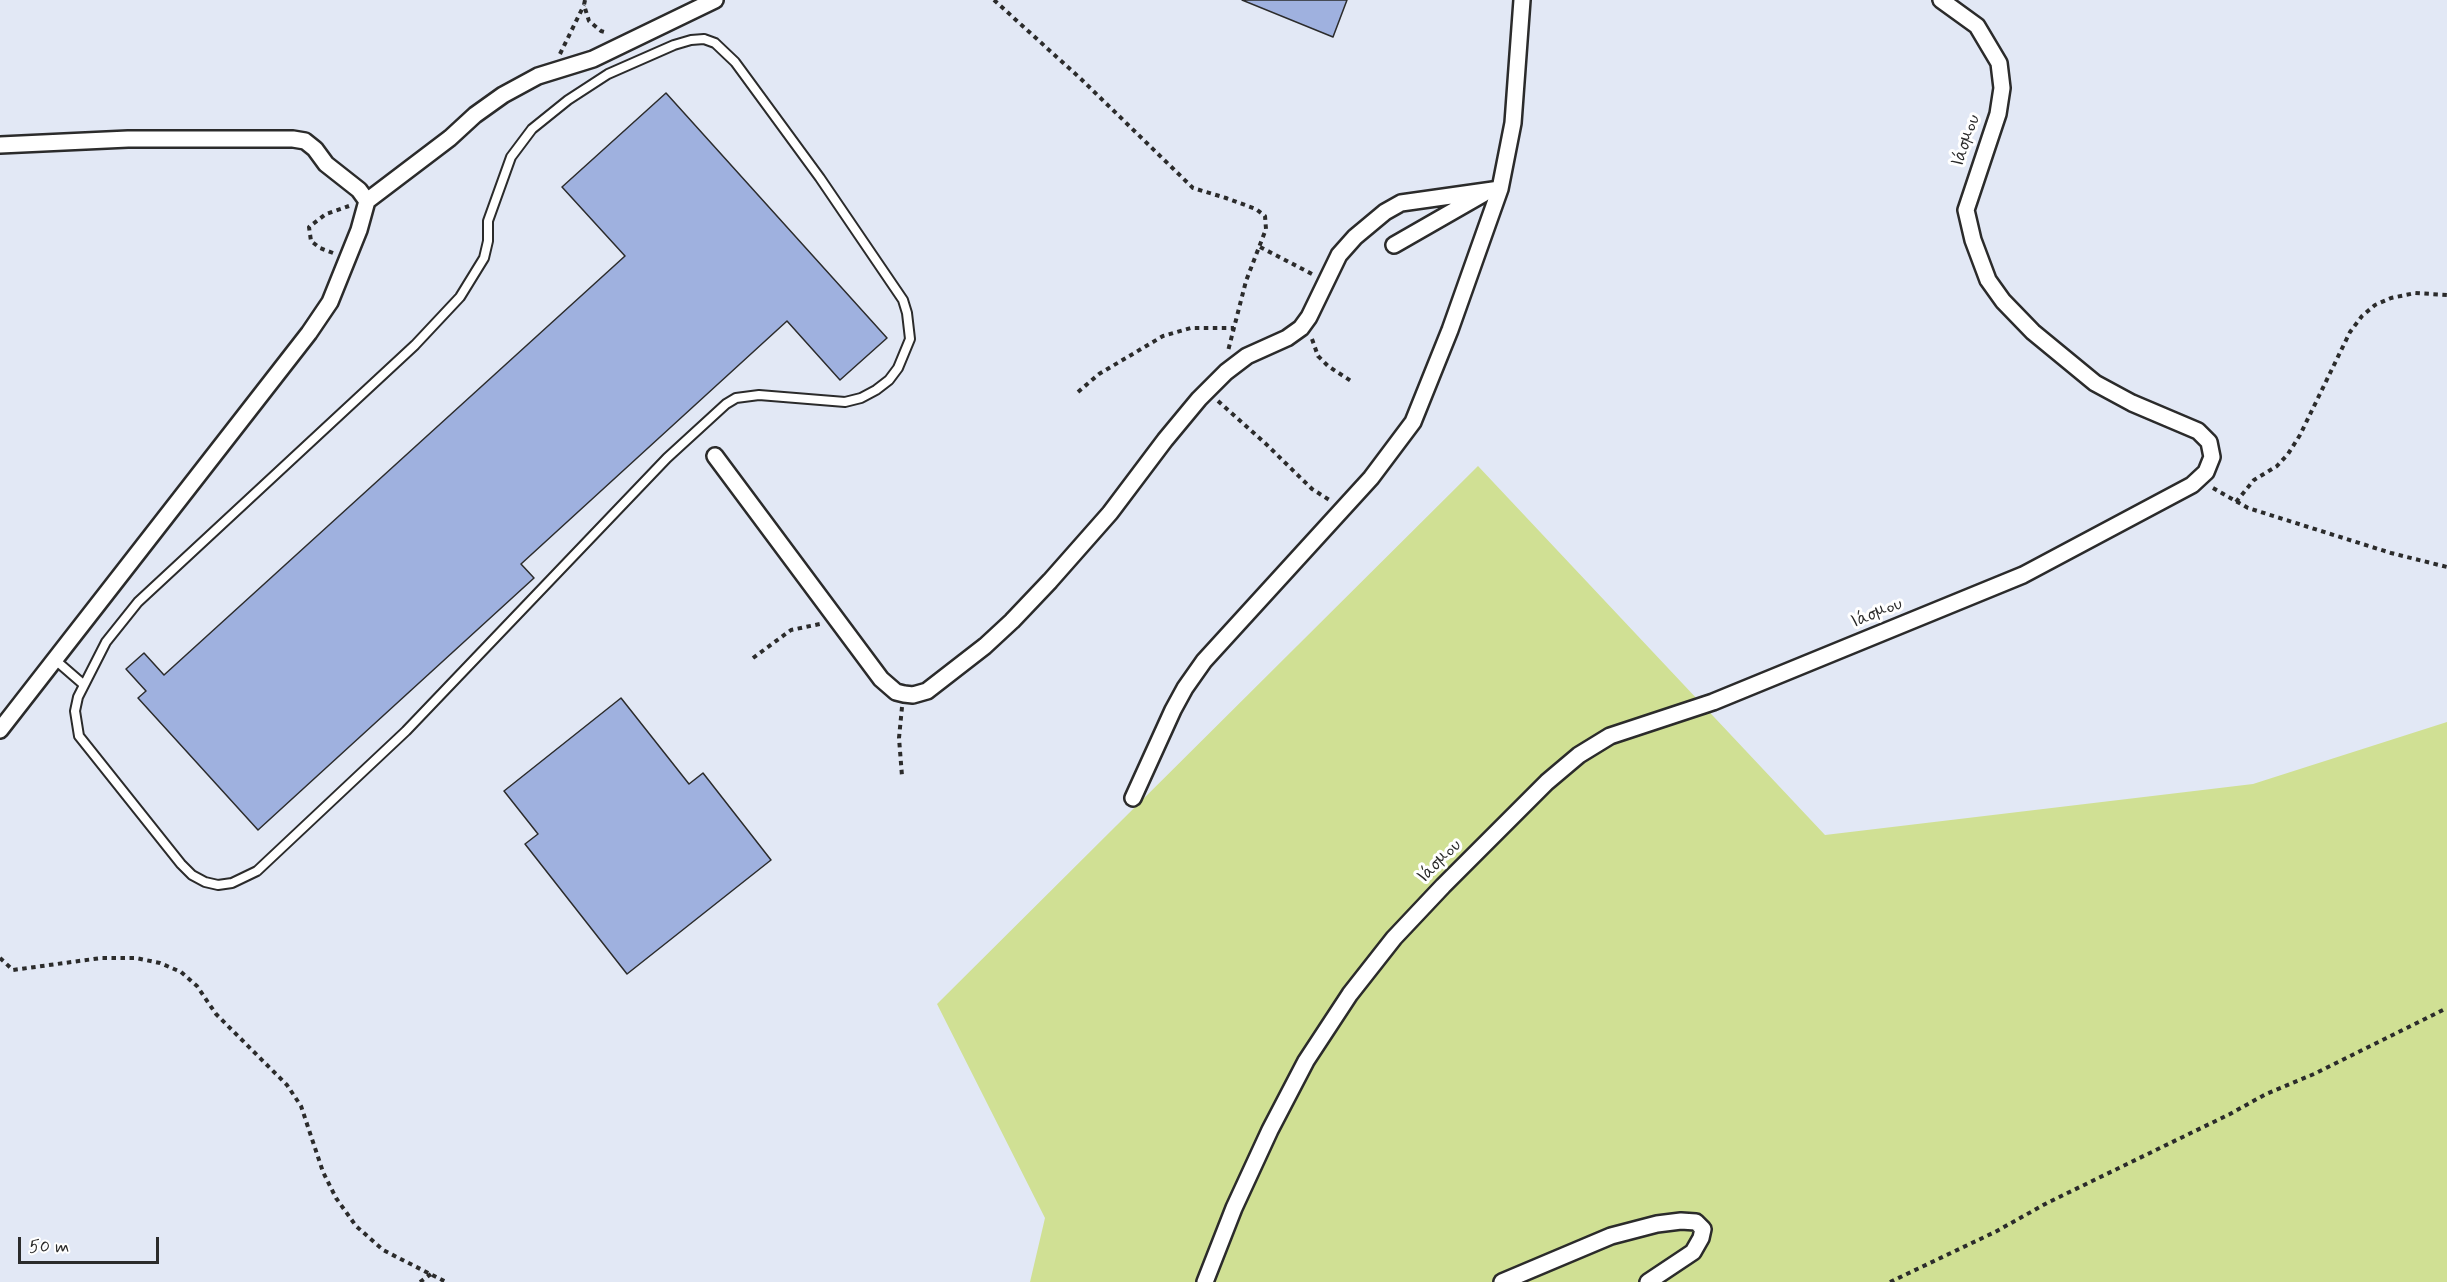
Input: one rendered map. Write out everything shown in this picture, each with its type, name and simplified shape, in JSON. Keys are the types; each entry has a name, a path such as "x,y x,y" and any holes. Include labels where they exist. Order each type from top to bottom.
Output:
{"street":[{"path":"0,729 53,658 309,333 330,302 355,242 367,201 503,95 538,76 593,59 715,0"},
{"path":"1133,798 1173,710 1204,661 1393,451 1413,422 1450,330 1496,190 1513,123 1522,0"},
{"name":"Ιάσμου","path":"1205,1282 1234,1208 1270,1130 1306,1061 1350,994 1394,938 1427,903 1547,783 1579,755 1610,736 1713,702 2023,575 2173,496 2192,485 2206,472 2212,457 2209,442 2198,431 2132,404 2094,383 2033,332 2003,301 1988,280 1973,240 1966,210 1998,114 2002,88 1999,63 1977,26 1941,0"},
{"path":"0,145 128,139 293,139 305,141 315,149 326,164 359,190 367,201"},
{"path":"1394,244 1496,190"},
{"path":"715,456 881,679 896,692 913,695 927,691 1012,621 1110,513 1165,440 1226,372 1247,356 1287,338 1301,328 1339,255 1355,237 1401,203 1496,190"},
{"path":"1502,1282 1611,1236 1657,1224 1696,1222 1703,1229 1693,1252 1648,1282"}],"lane":[{"path":"697,40 715,43 735,62 794,141 903,300 910,326 910,339 906,353 889,380 861,398 830,403 747,395 726,404 667,458 406,731 257,871 246,878 218,885 205,882 192,875 181,864 79,736 75,711 83,684 106,642 138,602 439,321 460,297 484,258 488,241 488,221 511,157 520,142 532,129 568,100 608,74 674,45 697,40"},
{"path":"53,658 83,684"}],"path":[{"path":"994,0 1081,79 1193,188 1256,209 1265,216 1266,229 1246,281 1227,357 1226,372"},
{"path":"584,2 589,21 601,31 630,40"},
{"path":"549,73 584,2"},
{"path":"355,242 342,250 331,253 311,241 309,227 326,214 367,201"},
{"path":"1260,247 1326,280"},
{"path":"2236,502 2254,480 2277,466 2288,454 2300,435 2345,340 2362,316 2375,304 2391,298 2415,293 2447,295"},
{"path":"1306,322 1318,356 1328,366 1351,381"},
{"path":"1078,392 1115,363 1163,336 1191,328 1234,328"},
{"path":"1207,391 1265,442 1312,489 1331,501 1347,503"},
{"path":"2202,476 2208,485 2236,502 2391,553 2447,567"},
{"path":"753,658 791,630 804,625 840,623"},
{"path":"902,776 900,738 904,694"},
{"path":"0,958 13,970 101,958 136,958 160,963 181,972 197,986 216,1014 286,1085 301,1106 323,1172 336,1198 356,1226 383,1250 446,1282"},
{"path":"1890,1282 1995,1233 2047,1203 2230,1114 2266,1094 2314,1074 2447,1008"},
{"path":"420,1282 431,1274"}],"green space":[{"path":"1478,466 1825,835 2253,784 2447,722 2447,1282 1030,1282 1045,1218 937,1004"}],"building":[{"path":"1242,0 1347,0 1333,37"},
{"path":"666,93 887,338 840,380 787,321 521,564 534,578 258,830 138,698 146,691 126,669 144,653 164,675 625,256 562,187"},
{"path":"621,698 689,784 703,773 771,860 627,974 525,844 538,834 504,791"}]}
